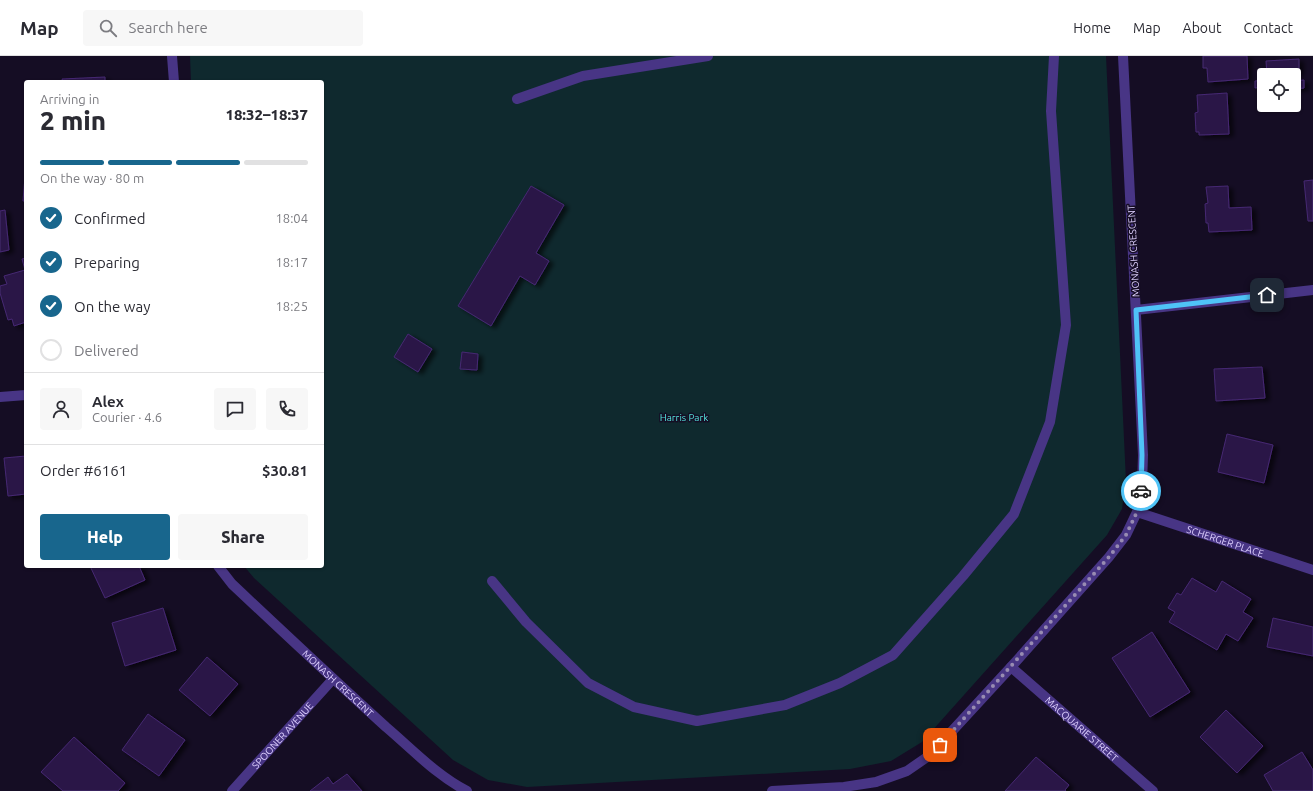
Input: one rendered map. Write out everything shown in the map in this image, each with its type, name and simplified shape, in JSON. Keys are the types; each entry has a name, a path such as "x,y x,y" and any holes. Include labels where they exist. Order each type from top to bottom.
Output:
{"street":[{"path":"172,56 174,80"},
{"path":"517,99 583,76 708,56"},
{"path":"492,581 526,622 588,683 634,707 697,721 785,705 840,683 894,655 963,576 1014,514 1050,422 1066,325 1051,111 1054,56"},
{"name":"MONASH CRESCENT","path":"772,791 844,787 876,782 907,771 930,755 1109,557 1126,535 1137,512 1142,486 1142,455 1123,56"},
{"path":"1136,310 1313,290"},
{"path":"0,397 24,395"},
{"name":"SCHERGER PLACE","path":"1137,512 1313,570"},
{"name":"MONASH CRESCENT","path":"220,568 232,584 332,679 431,767 451,783 467,791"},
{"name":"MACQUARIE STREET","path":"1011,667 1153,791"},
{"name":"SPOONER AVENUE","path":"232,791 332,679"}],"green space":[{"name":"Harris Park","path":"190,56 1106,56 1126,481 1122,509 1107,535 922,742 891,761 850,769 527,787 488,780 453,760 254,578 246,568 324,568 324,80 191,80"}],"building":[{"path":"1203,56 1247,56 1248,79 1208,82 1207,68 1203,68"},
{"path":"1299,59 1299,68 1266,68 1266,61"},
{"path":"105,77 105,80 62,79"},
{"path":"1301,80 1304,80 1304,88 1301,88"},
{"path":"1255,81 1257,81 1257,88 1255,88"},
{"path":"1227,93 1229,134 1199,135 1199,132 1196,132 1195,113 1198,112 1197,95"},
{"path":"1313,180 1313,221 1308,221 1304,181"},
{"path":"531,186 564,205 536,253 549,261 535,285 520,276 491,326 458,306"},
{"path":"1228,186 1229,208 1251,207 1252,230 1209,232 1208,223 1206,223 1205,204 1208,203 1206,187"},
{"path":"5,210 9,250 0,252 0,211"},
{"path":"24,270 24,323 14,326 12,319 8,320 0,293 0,286 7,284 4,276"},
{"path":"408,334 432,349 418,372 394,357"},
{"path":"462,352 478,354 477,370 460,369"},
{"path":"1262,367 1265,398 1216,401 1214,369"},
{"path":"1227,434 1273,445 1264,483 1218,472"},
{"path":"24,456 24,494 8,496 4,458"},
{"path":"91,568 140,568 145,580 105,598"},
{"path":"1192,578 1216,592 1222,581 1251,599 1243,612 1253,618 1238,641 1226,634 1217,650 1169,622 1175,612 1168,608 1177,593 1181,595"},
{"path":"163,608 176,650 125,666 112,623"},
{"path":"1273,618 1313,627 1313,656 1267,647"},
{"path":"1152,632 1190,692 1150,717 1112,658"},
{"path":"207,657 238,684 210,716 179,690"},
{"path":"1226,710 1263,746 1237,773 1200,737"},
{"path":"148,714 185,740 159,776 122,750"},
{"path":"74,737 125,783 118,791 63,791 41,772"},
{"path":"1302,752 1313,770 1313,791 1273,791 1264,775"},
{"path":"1036,757 1069,785 1065,790 1066,791 1005,791"},
{"path":"347,774 362,791 310,791 328,777 333,784"}],"way so far":[{"path":"940,745 1109,557 1126,535 1137,512 1141,491"}],"route":[{"path":"1141,491 1142,455 1136,310 1267,295"}]}
